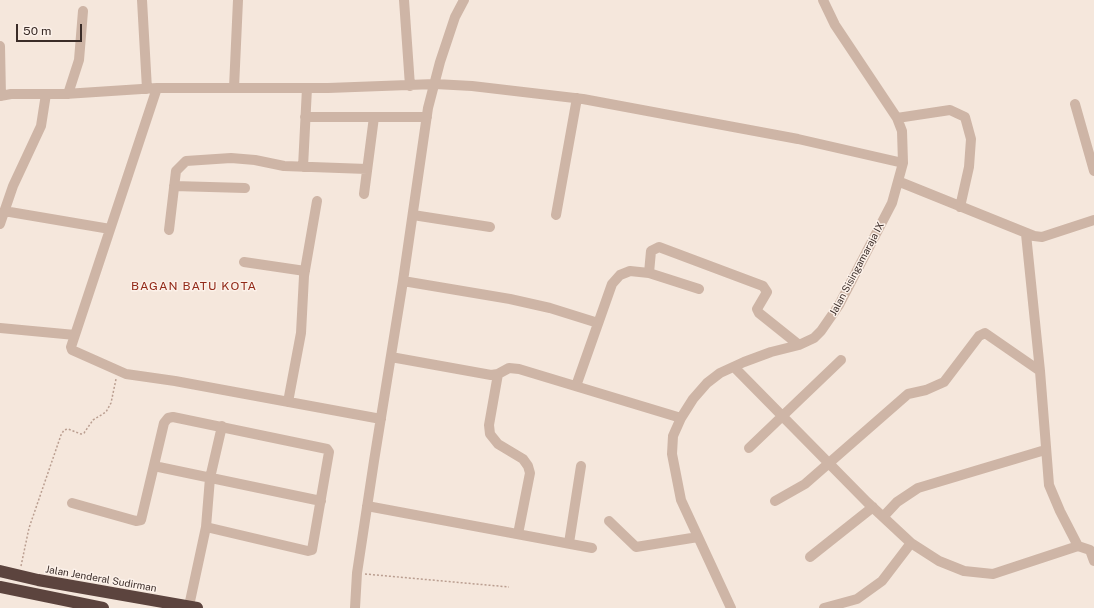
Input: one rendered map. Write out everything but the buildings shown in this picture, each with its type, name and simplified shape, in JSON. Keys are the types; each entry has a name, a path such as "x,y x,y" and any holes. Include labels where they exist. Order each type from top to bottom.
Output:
{"highway":[{"name":"Jalan Jenderal Sudirman","path":"0,571 38,580 193,607"},
{"path":"0,587 103,608"}],"street":[{"path":"142,0 152,89 110,229 75,335 72,350 117,372 381,419"},
{"path":"234,88 238,0"},
{"path":"404,0 410,86"},
{"path":"355,608 357,573 427,117 455,17 464,0"},
{"name":"Jalan Sisingamaraja IX","path":"731,608 682,500 672,454 674,436 681,418 693,399 707,383 720,373 771,352 799,345 814,338 831,320 892,203 900,182 903,163 902,131 897,118 835,25 823,0"},
{"path":"68,94 79,60 83,11"},
{"path":"0,46 0,96 11,94 68,94 152,89 307,88 410,86 435,84 576,98 798,139 903,163"},
{"path":"303,167 307,88"},
{"path":"0,224 4,211 41,126 46,94"},
{"path":"556,215 576,98"},
{"path":"1075,104 1094,170"},
{"path":"897,118 950,110 965,117 968,123 971,139 969,167 960,207"},
{"path":"305,117 427,117"},
{"path":"364,194 374,117"},
{"path":"169,230 176,171 186,161 230,158 303,167 367,169"},
{"path":"900,182 1026,234 1042,237 1094,220"},
{"path":"174,186 245,188"},
{"path":"288,402 301,333 305,271 317,201"},
{"path":"4,211 110,229"},
{"path":"413,215 490,227"},
{"path":"1026,234 1040,371 1045,450 1049,485 1060,511 1078,546"},
{"path":"649,274 651,251 659,247 762,286 767,292 757,309 759,313 799,345"},
{"path":"244,262 305,271"},
{"path":"576,386 612,284 620,275 630,271 649,274 699,289"},
{"path":"403,281 510,299 550,308 598,323"},
{"path":"0,328 75,335"},
{"path":"775,501 805,484 908,394 926,390 944,382 979,336 985,333 1040,371"},
{"path":"391,357 498,374 513,368 681,418"},
{"path":"749,448 841,360"},
{"path":"734,367 883,517 911,543 940,561 964,571 993,574 1078,546 1090,550 1094,561"},
{"path":"498,374 489,425 490,434 498,444 523,459 528,466 530,473 518,534"},
{"path":"72,503 136,521 141,520 164,423 168,418 173,417 327,449 329,452 312,550 308,551 206,527"},
{"path":"193,607 206,527 210,478 222,426"},
{"path":"883,517 897,502 918,488 1045,450"},
{"path":"154,466 321,501"},
{"path":"568,543 581,466"},
{"path":"367,506 592,548"},
{"path":"810,557 873,507"},
{"path":"608,521 636,547 698,537"},
{"path":"824,608 856,599 882,581 911,543"}],"path":[{"path":"18,575 29,528 61,435 64,430 68,429 81,434 84,433 93,420 109,408 117,372"},
{"path":"357,573 509,588"}],"district":[{"name":"BAGAN BATU KOTA","path":"194,286"}]}
